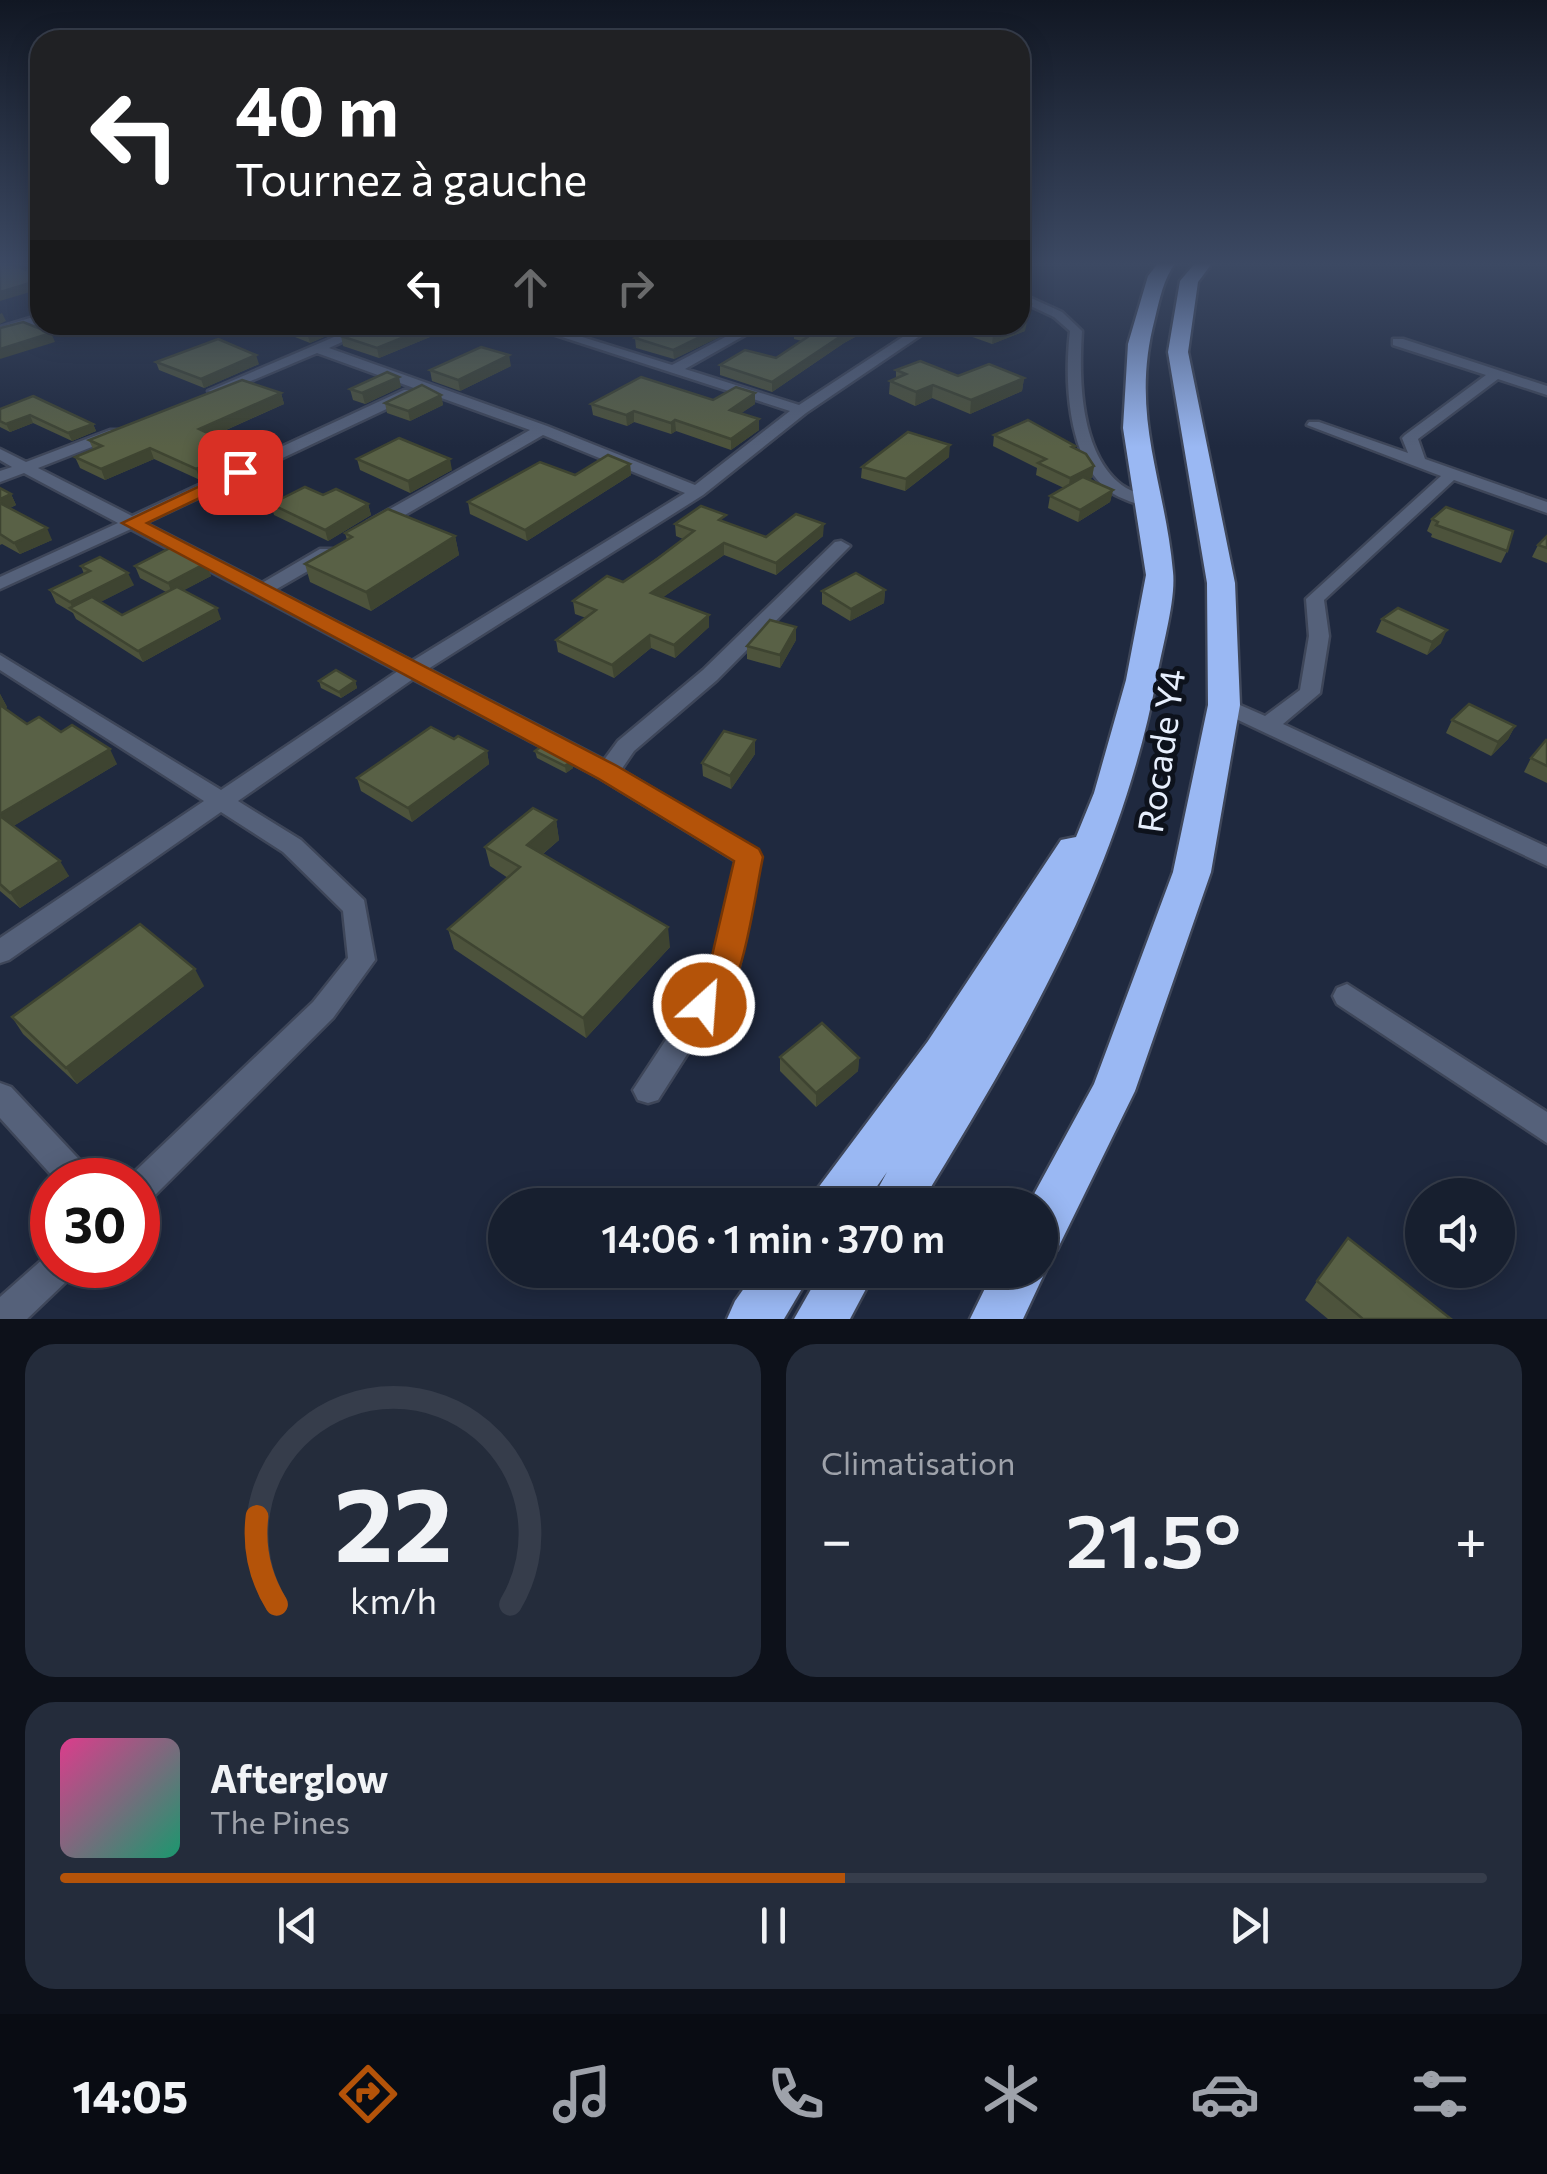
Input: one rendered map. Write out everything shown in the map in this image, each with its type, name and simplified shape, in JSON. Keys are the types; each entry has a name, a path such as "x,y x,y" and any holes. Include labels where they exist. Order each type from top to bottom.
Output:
{"highway":[{"name":"Rocade Y4","path":"904,1188 1003,1033 1067,904 1111,792 1141,680 1160,575 1134,428 1138,344 1144,324"},
{"name":"Rocade Y4","path":"1058,1196 1112,1090 1192,872 1224,705 1221,583 1178,352 1182,324"},
{"path":"847,1188 944,1055 1111,792"},
{"path":"753,1319 775,1288"},
{"path":"820,1319 840,1288"},
{"path":"996,1319 1012,1288"}],"street":[{"path":"1070,324 1076,331 1072,382 1079,422 1112,486 1148,502"},
{"path":"192,401 348,335"},
{"path":"579,335 801,410"},
{"path":"674,370 739,335"},
{"path":"0,952 414,669 697,492 801,410 915,335"},
{"path":"1398,342 1547,391"},
{"path":"316,348 542,429 697,492"},
{"path":"1418,461 1410,438 1496,374"},
{"path":"0,584 420,388"},
{"path":"1314,425 1547,508"},
{"path":"0,477 124,429"},
{"path":"360,534 542,429"},
{"path":"0,454 608,772 749,857 723,976 648,1090"},
{"path":"1267,725 1310,694 1319,636 1315,599 1320,592 1452,474"},
{"path":"263,590 344,543"},
{"path":"608,772 626,746 710,676 841,546"},
{"path":"0,661 292,846 355,907 362,960 323,1010 160,1169"},
{"path":"1224,705 1547,858"},
{"path":"1347,996 1547,1129"},
{"path":"0,1097 57,1158"},
{"path":"2,1319 35,1288"}],"building":[{"path":"27,324 30,335 45,335 0,349 0,328"},
{"path":"343,335 409,335 377,348"},
{"path":"641,335 704,335 673,350 635,338"},
{"path":"810,335 842,335 772,382 720,365 745,350 776,358"},
{"path":"218,339 256,355 201,379 156,362"},
{"path":"481,347 509,355 458,380 430,370"},
{"path":"920,361 958,376 989,364 1024,378 971,400 933,385 916,392 890,381 906,374 896,370"},
{"path":"387,372 399,377 362,393 350,389"},
{"path":"641,377 713,400 736,387 755,393 730,410 759,419 731,439 675,420 671,423 634,411 626,415 591,404"},
{"path":"242,380 281,393 199,429 242,449 196,469 150,448 101,469 75,457 102,446 89,440"},
{"path":"422,385 441,395 408,411 385,403"},
{"path":"33,396 93,424 68,433 30,415 6,424 0,421 0,409"},
{"path":"1028,420 1075,446 1072,447 1086,454 1094,466 1070,478 1038,463 1046,459 994,435"},
{"path":"908,432 950,445 906,479 862,467"},
{"path":"399,438 450,459 408,481 357,459"},
{"path":"608,455 630,464 525,530 468,502 540,462 575,475"},
{"path":"1083,477 1113,490 1080,510 1050,496"},
{"path":"305,487 323,495 336,489 368,504 325,530 271,504"},
{"path":"0,503 47,528 14,543 0,534"},
{"path":"701,506 726,515 719,520 766,537 796,514 824,524 776,563 724,543 651,593 709,615 674,645 650,635 612,665 556,640 596,610 573,601 607,576 623,582 657,559 694,531 675,524"},
{"path":"1446,507 1513,531 1507,551 1436,525 1438,522 1432,519"},
{"path":"388,509 455,536 366,592 305,564 352,537 345,533"},
{"path":"174,546 206,563 168,583 135,566"},
{"path":"100,557 128,573 70,602 50,590 90,571 81,566"},
{"path":"856,573 885,590 851,609 822,591"},
{"path":"177,587 217,608 138,651 70,608 92,597 122,615"},
{"path":"1398,608 1447,630 1432,642 1382,619"},
{"path":"770,620 796,627 780,655 747,646"},
{"path":"336,670 355,681 339,692 319,681"},
{"path":"1469,704 1515,726 1498,742 1452,720"},
{"path":"0,705 27,724 39,717 61,732 72,725 110,749 0,814"},
{"path":"431,727 487,751 408,808 357,778"},
{"path":"724,731 755,740 730,776 702,763"},
{"path":"1547,741 1547,766 1531,758"},
{"path":"542,746 572,761 565,766 535,751"},
{"path":"533,808 556,820 527,845 668,927 583,1018 448,929 520,867 485,847"},
{"path":"0,816 60,861 10,893 0,884"},
{"path":"140,924 195,969 66,1068 12,1017"},
{"path":"822,1023 859,1058 816,1093 780,1057"},
{"path":"1348,1238 1405,1283 1405,1288 1412,1288 1451,1319 1363,1319 1317,1281"}],"route":[{"path":"240,472 132,523 608,772 749,857 723,976 704,1005"}]}
